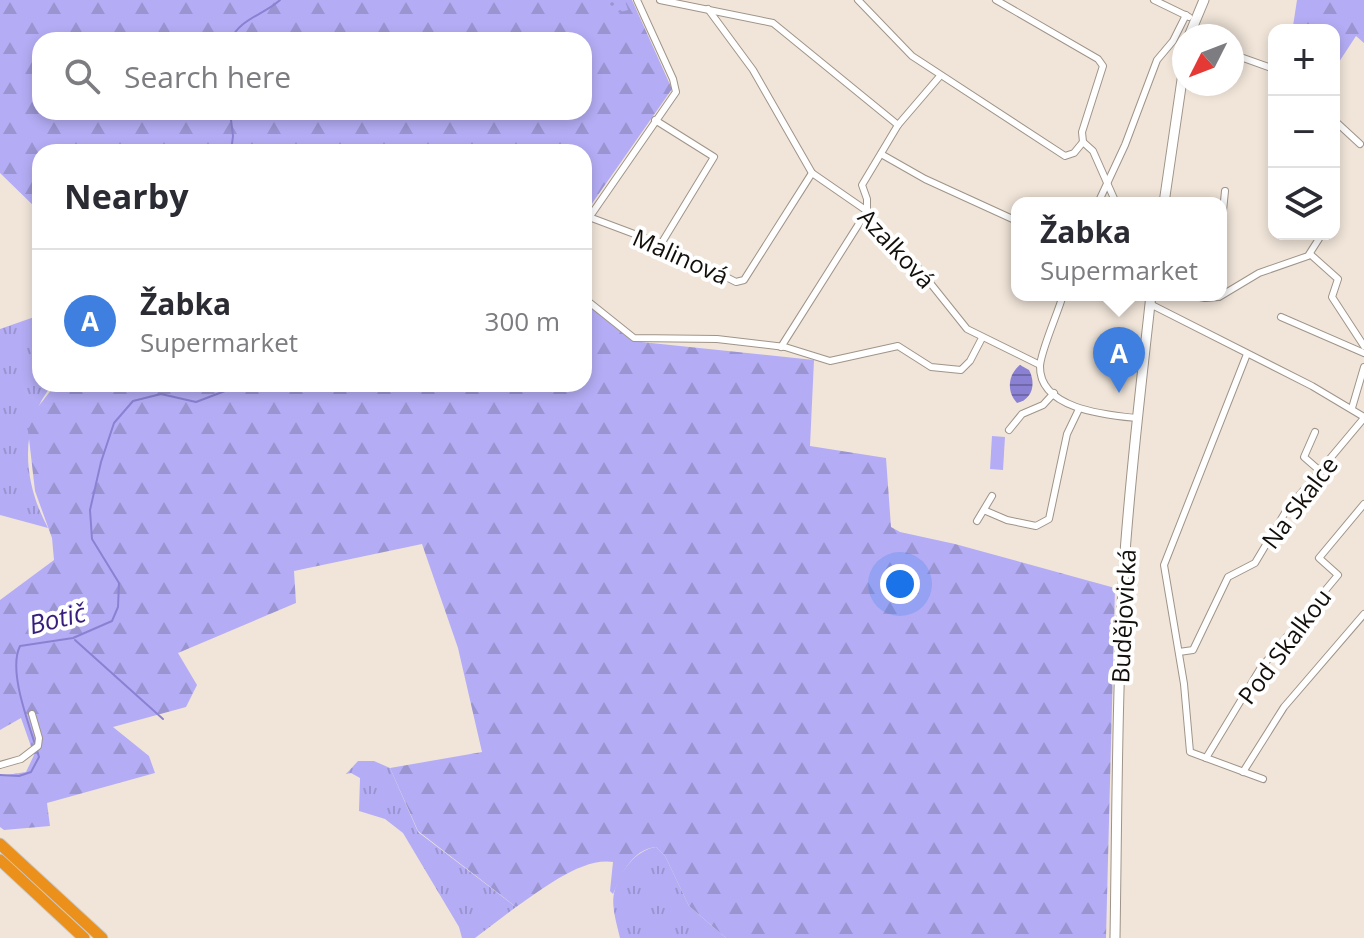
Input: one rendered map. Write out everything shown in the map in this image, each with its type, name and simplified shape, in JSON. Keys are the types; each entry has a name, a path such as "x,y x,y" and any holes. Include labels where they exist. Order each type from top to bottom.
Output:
{"highway":[{"path":"0,844 84,938"},
{"path":"0,860 26,875 102,938"}],"main road":[{"path":"1190,24 1204,0"},
{"path":"1165,197 1180,96"},
{"name":"Budějovická","path":"1115,938 1124,569 1136,418 1151,301"}],"street":[{"path":"592,213 676,92 637,0"},
{"path":"660,0 773,23 898,125"},
{"path":"858,0 912,56 1065,156 1074,153 1083,142"},
{"path":"996,0 1098,59 1103,66 1082,132 1083,142 1093,151 1113,197"},
{"path":"1154,0 1191,18 1186,24"},
{"name":"Azalková","path":"708,9 753,70 812,173 867,211 890,240 911,259 967,329 1040,365"},
{"path":"1101,197 1125,145 1157,60 1172,40"},
{"path":"1244,58 1268,67"},
{"path":"781,347 867,211 862,185 898,125 940,76"},
{"path":"655,120 714,157 661,244"},
{"path":"1340,126 1360,144"},
{"path":"881,154 925,179 1011,218"},
{"name":"Malinová","path":"592,218 661,244 736,282 744,280 812,173"},
{"path":"1225,191 1225,197"},
{"path":"1227,291 1259,273 1285,266 1310,254 1318,240"},
{"path":"1310,254 1338,279 1332,297 1364,346"},
{"path":"1061,301 1040,365 1043,380 1054,393 1079,409 1136,418"},
{"path":"1154,301 1364,417"},
{"path":"592,304 634,338 717,339 781,347 830,361 898,346 931,367 961,370 970,361 982,338"},
{"path":"1281,317 1364,353"},
{"path":"1247,354 1164,565 1179,652 1190,752 1263,779"},
{"path":"1352,408 1364,367"},
{"path":"1009,430 1022,414 1043,405 1054,393"},
{"path":"986,511 1007,520 1036,526 1049,519 1067,434 1079,409"},
{"name":"Na Skalce","path":"1179,652 1193,650 1228,577 1255,563 1286,511 1364,417"},
{"path":"1315,432 1304,457 1320,471"},
{"path":"977,521 986,511 992,496"},
{"name":"Pod Skalkou","path":"1206,758 1260,669 1338,575 1319,558 1364,504"},
{"path":"1243,772 1284,707 1364,614"},
{"path":"0,765 21,759 38,746 39,738 32,714"}],"green space":[{"path":"0,0 632,0 672,89 592,204 592,144 32,144 32,204 0,173"},
{"path":"604,0 625,0 628,10 608,15"},
{"path":"1297,0 1364,0 1364,43 1356,36 1340,60 1340,24 1293,24"},
{"path":"592,308 632,341 814,360 810,446 886,458 891,527 900,532 1115,588 1106,938 726,938 689,906 665,856 656,847 634,858 613,894 610,891 613,862 601,862 562,876 516,907 418,831 390,768 482,752 458,648 422,544 294,571 296,603 178,653 197,685 186,707 113,727 149,756 155,773 47,803 50,826 4,830 0,827 0,776 26,772 34,755 21,718 0,730 0,600 54,560 52,538 35,491 28,430 37,408 50,392 592,392"},
{"path":"32,318 32,392 48,392 29,436 29,473 33,492 48,528 0,515 0,329"},
{"path":"992,436 1005,437 1003,470 990,469"},
{"path":"358,761 374,761 390,768 418,832 516,907 475,938 462,938 459,927 403,833 385,819 359,811 360,778 346,774"},
{"path":"656,847 665,856 689,906 726,938 620,938 613,904 616,885 635,858"}],"shaded area":[{"path":"1020,365 1029,370 1032,385 1027,398 1017,403 1011,394 1010,384"}],"waterway":[{"name":"Botič","path":"235,32 280,0"},
{"name":"Botič","path":"231,120 232,144"},
{"name":"Botič","path":"0,775 19,776 31,772 39,757 18,685 16,670 20,646 73,638 112,621 118,607 119,583 92,539 90,510 114,423 133,401 161,394 196,402 222,392"},
{"path":"75,640 163,719"}],"place":[{"name":"Žabka","path":"1119,393"}]}
